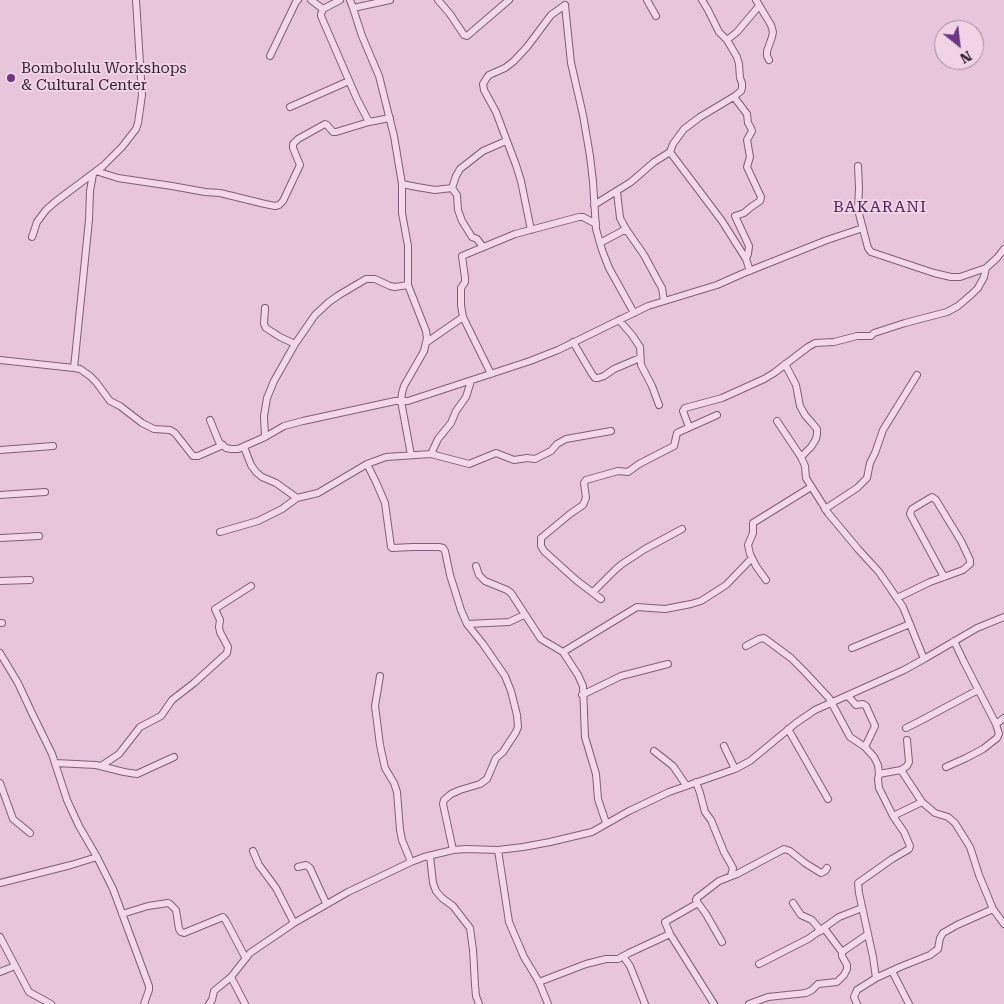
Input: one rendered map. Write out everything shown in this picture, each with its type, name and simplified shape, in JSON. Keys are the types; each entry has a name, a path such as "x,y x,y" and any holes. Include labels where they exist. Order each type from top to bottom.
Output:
{"street":[{"path":"32,237 37,222 46,210 94,173 122,147 130,138 138,123 142,95 136,0"},
{"path":"270,56 298,0"},
{"path":"310,0 323,9"},
{"path":"340,0 323,9 321,14 349,81 369,122"},
{"path":"350,0 362,36 377,69 390,118 402,184 402,213 408,246 408,285 426,331 427,342 424,351 402,393 411,455"},
{"path":"354,8 390,0"},
{"path":"438,0 467,36 509,0"},
{"path":"647,0 656,16"},
{"path":"594,206 617,192 654,162 670,152 673,144 684,129 734,97 740,90 742,85 738,59 728,40 719,32 702,0"},
{"path":"728,40 737,32 758,3 771,25 772,37 767,53 769,60"},
{"path":"531,230 516,165 496,112 484,90 484,81 514,61 549,18 565,5 571,63 590,156 596,224 600,243 610,268 634,313"},
{"path":"290,107 349,81"},
{"path":"734,97 746,114 752,131 747,140 750,156 747,167 761,198 760,201 735,217 749,246 746,259"},
{"path":"94,173 220,193 275,206 283,201 300,165 293,148 295,142 325,124 333,132 336,132 390,118"},
{"path":"452,188 460,169 483,151 506,141"},
{"path":"670,152 722,221 746,259 750,271"},
{"path":"858,166 858,210 870,251 909,265 955,277 965,276 986,268 1004,249"},
{"path":"74,368 90,220 90,191 94,173"},
{"path":"402,184 435,190 452,188"},
{"path":"452,188 457,195 458,210 462,221 472,237 477,239 483,247"},
{"path":"617,192 619,214 662,288 664,301"},
{"path":"490,374 463,317 461,288 465,278 462,256 515,234 581,217 596,224"},
{"path":"210,420 219,442 231,450 238,449 284,426 371,405 408,401 538,358 664,301 717,285 827,240 863,228"},
{"path":"600,243 626,229"},
{"path":"689,427 683,411 685,408 733,394 764,379 808,347 818,342 834,342 857,336 871,336 874,333 905,323 947,312 958,306 978,288 986,268"},
{"path":"265,436 264,416 267,398 274,381 295,344 315,315 329,302 366,279 375,279 395,287 408,285"},
{"path":"265,308 264,324 266,328 295,344"},
{"path":"427,342 463,317"},
{"path":"619,320 640,347 641,365 659,405"},
{"path":"573,342 595,378 604,376 614,369 640,358"},
{"path":"0,360 80,369 96,382 110,401 154,429 174,432 193,456 198,456 223,445"},
{"path":"785,364 796,385 800,406 817,429 813,444 801,457"},
{"path":"825,509 857,488 866,478 883,430 917,375"},
{"path":"430,454 466,397 471,381"},
{"path":"601,599 544,552 541,546 541,538 583,505 586,498 584,483 586,480 618,471 628,472 674,445 677,433 717,415"},
{"path":"778,421 801,457 805,466 806,478 825,509 879,572 903,607 924,659"},
{"path":"220,532 258,521 282,510 297,498 318,493 367,464 386,457 430,454 440,455 466,464 496,453 510,460 535,459 551,451 557,444 566,439 610,431"},
{"path":"0,450 53,446"},
{"path":"244,446 252,467 256,472 297,498"},
{"path":"367,464 385,503 391,547 439,547 445,551 450,575 466,624 483,644 505,676 517,715 518,727 516,732 503,752 496,758 488,779 480,784 460,790 444,800 443,804 453,850"},
{"path":"766,580 752,558 748,545 754,533 752,523 811,487"},
{"path":"0,495 45,492"},
{"path":"897,598 969,566 970,562 961,541 936,500 932,497 912,509 910,514 944,577"},
{"path":"593,592 622,564 682,529"},
{"path":"0,538 39,536"},
{"path":"563,652 637,607 666,609 701,600 726,584 752,558"},
{"path":"476,566 479,575 484,581 510,593 541,639 563,652 578,675 583,686 585,737 596,774 598,799 606,823"},
{"path":"0,580 30,580"},
{"path":"101,766 119,754 140,727 161,716 172,700 227,653 228,647 220,632 220,620 215,609 251,586"},
{"path":"466,624 509,622 524,615"},
{"path":"209,1004 214,991 231,977 250,953 326,903 348,892 411,862 453,850 498,850 592,832 668,792 735,769 750,761 810,713 904,670 981,626 1004,617"},
{"path":"852,648 910,624"},
{"path":"746,646 759,638 764,638 797,664 832,703 850,737 865,747 878,765 879,788 893,816 902,828 910,848 859,881 862,908 876,978"},
{"path":"946,767 983,749 999,734 996,724 954,641"},
{"path":"0,653 18,683 55,763 67,800 113,889 149,986 144,1004"},
{"path":"582,695 621,676 668,664"},
{"path":"380,676 375,706 379,739 385,768 397,792 402,840 411,862"},
{"path":"906,728 978,690"},
{"path":"848,696 856,705 863,704 866,706 875,726 865,747"},
{"path":"996,724 1004,718"},
{"path":"788,729 828,799"},
{"path":"879,774 901,770 906,766 909,762 907,740"},
{"path":"724,746 735,769"},
{"path":"654,752 673,766 686,785"},
{"path":"55,763 101,766 137,774 174,757"},
{"path":"901,770 922,802 935,813 955,823 970,847 993,908 1004,924"},
{"path":"696,782 705,812 711,820 724,852 733,868 731,876"},
{"path":"0,783 13,818 30,833"},
{"path":"893,816 922,802"},
{"path":"722,942 696,899 700,895 720,881 746,870 784,849 790,851 805,864 821,873 827,868"},
{"path":"498,850 509,922 548,1004"},
{"path":"253,852 259,865 276,888 294,923"},
{"path":"430,856 433,883 436,891 453,906 470,928 476,996 479,1004"},
{"path":"0,883 63,868 97,857"},
{"path":"298,867 306,865 310,868 326,903"},
{"path":"122,914 148,906 168,903 176,910 179,929 184,933 223,917 246,957"},
{"path":"698,903 665,922 670,934 714,1004"},
{"path":"748,1004 768,998 806,993 818,984 837,982 847,969 842,952 823,929 809,918 801,915 793,903"},
{"path":"759,964 823,929 839,918 862,908"},
{"path":"858,1004 854,996 857,990 876,978 930,955 939,947 940,938 943,933 993,908"},
{"path":"539,982 586,964 606,959 618,959 670,934"},
{"path":"842,952 868,934"},
{"path":"0,936 28,992 52,1004"},
{"path":"623,956 630,966 645,1004"},
{"path":"0,972 15,966"},
{"path":"892,971 909,1004"},
{"path":"231,977 245,1004"}],"place":[{"name":"Bombolulu Workshops & Cultural Center","path":"11,78"}],"district":[{"name":"BAKARANI","path":"880,207"}]}
